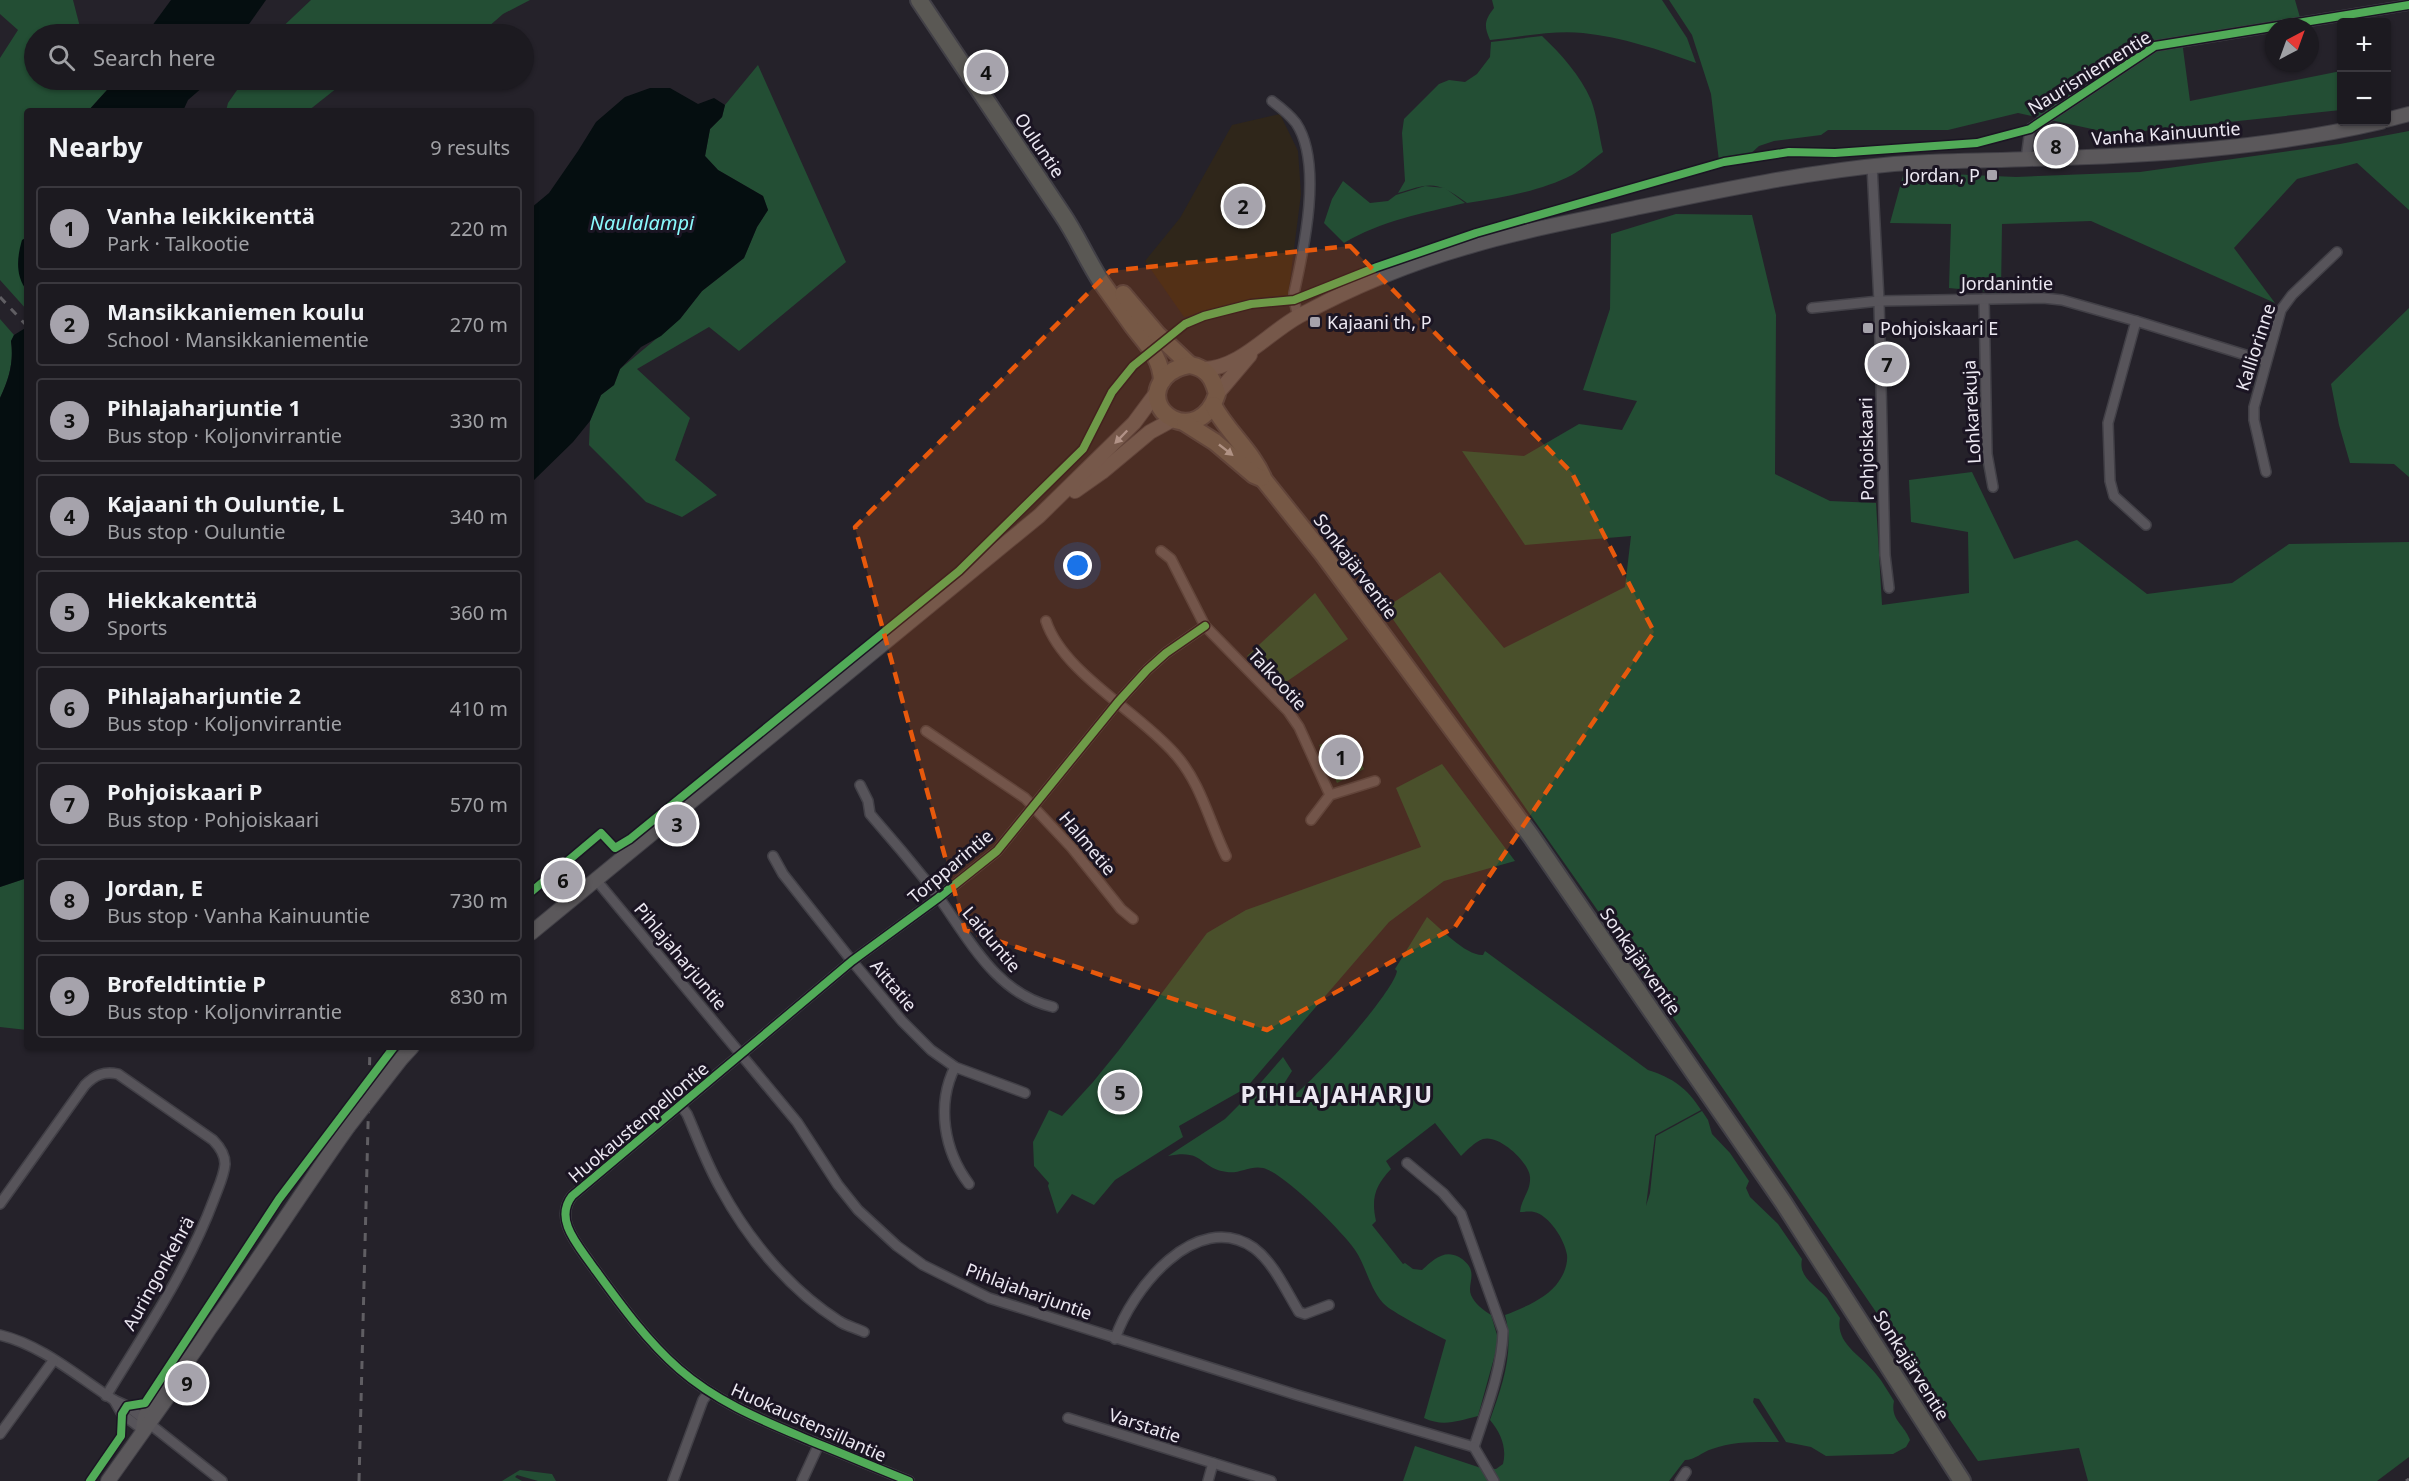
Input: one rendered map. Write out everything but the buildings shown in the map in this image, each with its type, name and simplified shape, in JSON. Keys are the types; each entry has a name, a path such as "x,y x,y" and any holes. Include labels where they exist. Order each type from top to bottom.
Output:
{"highway":[{"name":"Ouluntie","path":"919,0 1068,223 1078,245 1103,285 1159,361 1160,386"},
{"name":"Ouluntie","path":"1068,223 1084,240 1135,310 1197,367"},
{"path":"1180,366 1197,367 1210,376 1215,400 1202,418 1178,422 1164,413 1159,403 1160,386 1170,372 1180,366"},
{"name":"Sonkajärventie","path":"1215,400 1231,434 1259,467 1264,480 1323,554 1538,846 1783,1202 1962,1481"},
{"name":"Sonkajärventie","path":"1178,422 1215,442 1254,475 1264,480"}],"main road":[{"path":"2391,119 2409,114"},
{"name":"Vanha Kainuuntie","path":"1197,367 1215,369 1262,342 1298,316 1407,266 1475,244 1737,186 1872,166 2230,148 2302,138 2361,126"},
{"name":"Vanha Kainuuntie","path":"1215,400 1262,342"},
{"path":"1039,516 1125,432 1160,386"},
{"path":"534,931 1039,516 1102,472 1150,432 1178,422"},
{"path":"108,1481 146,1424 167,1398 174,1379 348,1127 409,1050"}],"street":[{"name":"Naurisniementie","path":"2026,159 2030,129 2155,46 2409,4"},
{"path":"1272,101 1296,123 1306,146 1310,180 1308,216 1294,293 1298,316"},
{"name":"Pohjoiskaari","path":"1872,166 1880,301 1885,555 1889,588"},
{"name":"Kalliorinne","path":"2266,472 2253,407 2281,310 2292,296 2337,252"},
{"name":"Jordanintie","path":"1812,308 1880,301 2043,298 2062,300 2265,361"},
{"name":"Lohkarekuja","path":"1984,299 1987,454 1994,487"},
{"path":"2136,321 2108,423 2110,481 2114,496 2146,525"},
{"name":"Talkootie","path":"1161,551 1171,559 1205,626 1288,711 1299,727 1330,795"},
{"path":"1046,621 1051,635 1066,655 1166,744 1187,769 1204,801 1226,856"},
{"name":"Torpparintie","path":"742,1053 852,960 938,898 997,851 1118,702 1166,653 1205,626"},
{"name":"Halmetie","path":"926,731 1034,806 1072,848 1121,909 1133,919"},
{"path":"1311,820 1330,795 1375,781"},
{"name":"Laiduntie","path":"860,785 868,801 870,814 996,975 1029,999 1053,1007"},
{"name":"Aittatie","path":"773,856 783,874 918,1037 954,1067 1025,1093"},
{"name":"Pihlajaharjuntie","path":"597,881 797,1122 838,1185 858,1209 897,1246 923,1265 989,1298 1115,1339 1474,1447"},
{"name":"Huokaustenpellontie","path":"564,1220 565,1208 573,1196 742,1053"},
{"path":"954,1067 944,1104 945,1130 953,1158 969,1184"},
{"name":"Auringonkehrä","path":"0,1204 85,1084 100,1074 110,1072 118,1074 213,1140 220,1148 224,1156 223,1173 201,1235 110,1398"},
{"path":"681,1106 687,1114 721,1190 744,1225 786,1277 840,1322 864,1332"},
{"path":"1407,1163 1443,1193 1461,1214 1503,1331 1503,1348 1474,1447 1494,1481"},
{"name":"Huokaustensillantie","path":"564,1220 586,1256 632,1321 680,1370 709,1392 750,1415 909,1481"},
{"path":"1115,1339 1122,1319 1154,1274 1180,1250 1206,1240 1236,1240 1256,1250 1275,1273 1299,1312 1305,1314 1329,1305"},
{"path":"0,1335 22,1341 53,1360 110,1398 122,1414 146,1424 222,1481"},
{"path":"0,1434 53,1360"},
{"path":"673,1481 703,1400 709,1392"},
{"name":"Varstatie","path":"1068,1418 1271,1481"},
{"path":"802,1481 819,1444"},
{"path":"1208,1481 1213,1463"},
{"path":"1680,1481 1686,1472"}],"highlighted area":[{"path":"1350,246 1572,473 1654,632 1455,927 1267,1030 965,930 855,527 1110,271"}],"shaded area":[{"path":"1280,114 1298,151 1301,194 1288,296 1184,317 1145,261 1180,218 1232,125"}],"green space":[{"path":"0,0 73,0 79,24 24,24 24,90 107,90 91,108 24,108 24,307 0,280 0,58 18,30 0,14"},
{"path":"311,0 530,0 503,14 492,24 286,24"},
{"path":"1492,0 1662,0 1687,38 1696,63 1626,41 1583,33 1548,33 1490,40 1486,24 1494,8"},
{"path":"1669,0 2295,0 2300,18 2265,18 2265,27 2182,41 2190,101 2337,72 2337,110 2115,134 2018,113 1948,130 1828,130 1821,135 1774,141 1759,146 1748,156 1719,161 1711,94 1692,35"},
{"path":"1542,36 1570,65 1587,91 1595,112 1603,152 1576,173 1560,181 1507,196 1467,203 1441,187 1419,187 1398,193 1405,181 1402,133 1404,119 1439,84 1449,80 1465,82 1477,74 1490,57 1491,42"},
{"path":"758,65 846,262 739,351 709,327 637,369 690,418 675,460 717,495 682,517 646,502 589,445 590,421 601,395 614,385 620,369 680,319 702,291 744,258 757,227 768,210 763,196 718,170 705,156 710,129 722,117 725,105"},
{"path":"237,90 334,90 312,108 227,108"},
{"path":"2409,131 2409,210 2357,163 2297,179 2234,248 2275,303 2091,221 2002,224 2001,293 1949,288 1951,224 1890,223 1904,172 2016,177 2140,172 2340,144"},
{"path":"1343,181 1370,203 1388,201 1396,195 1425,186 1445,188 1465,203 1387,223 1344,243 1324,223 1332,199"},
{"path":"1676,214 1752,215 1776,315 1775,474 1830,501 1876,503 1882,605 1969,593 1968,532 1911,522 1909,480 1972,472 2014,559 2077,540 2147,594 2232,583 2289,544 2409,542 2409,1457 2377,1481 2088,1481 2079,1448 1978,1461 1724,1090 1385,608 1440,572 1504,648 1625,587 1631,536 1525,545 1462,451 1524,456 1579,424 1622,430 1637,401 1583,390 1610,309 1611,234"},
{"path":"2409,308 2409,477 2394,464 2350,463 2339,425 2331,384"},
{"path":"0,319 14,335 11,341 10,370 0,398"},
{"path":"1315,593 1348,639 1276,689 1247,656"},
{"path":"1348,736 1364,769 1337,783 1319,745"},
{"path":"1442,764 1515,861 1444,881 1389,922 1246,1088 1179,1126 1183,1137 1115,1180 1094,1205 1072,1194 1057,1214 1049,1183 1034,1166 1033,1142 1049,1110 1062,1116 1093,1082 1207,933 1246,910 1421,847 1396,788"},
{"path":"24,879 24,1030 0,1027 0,887"},
{"path":"1427,917 1461,946 1476,954 1483,955 1485,951 1648,1070 1672,1080 1685,1090 1701,1110 1655,1135 1646,1206 1650,1193 1656,1136 1702,1111 1708,1120 1712,1134 1730,1153 1749,1181 1746,1188 1750,1197 1778,1224 1802,1259 1801,1266 1805,1276 1827,1298 1840,1318 1839,1327 1845,1342 1876,1374 1894,1401 1894,1413 1910,1440 1906,1447 1893,1454 1826,1456 1811,1447 1786,1442 1759,1399 1754,1398 1753,1402 1779,1442 1737,1443 1720,1446 1685,1460 1669,1481 1403,1481 1415,1446 1481,1468 1496,1469 1503,1464 1502,1441 1490,1420 1503,1381 1508,1355 1508,1328 1505,1315 1535,1302 1554,1287 1562,1275 1567,1258 1563,1242 1551,1223 1540,1214 1520,1212 1528,1191 1530,1177 1519,1157 1505,1145 1490,1139 1477,1142 1461,1156 1435,1123 1386,1161 1391,1169 1381,1181 1374,1199 1376,1221 1372,1225 1403,1264 1422,1270 1444,1255 1459,1257 1471,1271 1471,1295 1480,1307 1491,1315 1497,1335 1497,1347 1478,1416 1444,1423 1424,1418 1446,1340 1403,1317 1383,1303 1355,1250 1312,1204 1284,1180 1263,1168 1227,1172 1211,1167 1195,1156 1180,1154 1168,1156 1225,1119 1283,1057 1292,1071 1280,1090 1279,1100 1288,1099 1313,1078 1382,998 1397,971 1395,969"},
{"path":"520,1470 552,1474 556,1481 538,1481 517,1475 515,1477 522,1481 502,1481"}],"water":[{"path":"171,0 266,0 249,24 153,24"},
{"name":"Naulalampi","path":"650,88 670,88 698,104 714,98 725,105 722,117 710,129 705,156 718,170 763,196 768,210 757,227 744,258 702,291 680,319 661,336 641,347 620,369 614,385 601,395 590,421 573,442 534,480 534,206 549,193 596,122 625,97"},
{"path":"107,90 200,90 188,100 184,108 91,108"},
{"path":"24,239 24,286 18,266"},
{"path":"24,329 24,879 0,887 0,398 10,370 11,341 14,335"}],"railway":[{"path":"0,297 24,323"},
{"path":"359,1481 370,1050"}],"cycle path":[{"path":"534,889 601,833 615,848 630,839 959,571 1083,449 1112,392 1133,366 1185,324 1204,316 1251,304 1294,300 1377,267 1476,233 1724,162 1789,152 1835,153 1977,143 2030,129 2155,46 2409,5"},
{"path":"909,1481 793,1434 742,1410 709,1392 679,1369 632,1319 580,1248 566,1222 567,1205 572,1196 852,961 997,851 1118,702 1147,670 1166,653 1205,626"},
{"path":"90,1481 121,1436 122,1414 127,1406 145,1403 279,1199 392,1050"}],"place":[{"name":"Kajaani th Ouluntie, L","path":"986,72"},
{"name":"Jordan, E","path":"2056,146"},
{"name":"Jordan, P","path":"1992,175"},
{"name":"Mansikkaniemen koulu","path":"1243,206"},
{"name":"Kajaani th, P","path":"1315,322"},
{"name":"Pohjoiskaari E","path":"1868,328"},
{"name":"Pohjoiskaari P","path":"1887,364"},
{"name":"Vanha leikkikenttä","path":"1341,757"},
{"name":"Pihlajaharjuntie 1","path":"677,824"},
{"name":"Pihlajaharjuntie 2","path":"563,880"},
{"name":"Hiekkakenttä","path":"1120,1092"},
{"name":"Brofeldtintie P","path":"187,1383"}],"district":[{"name":"PIHLAJAHARJU","path":"1337,1093"}]}
